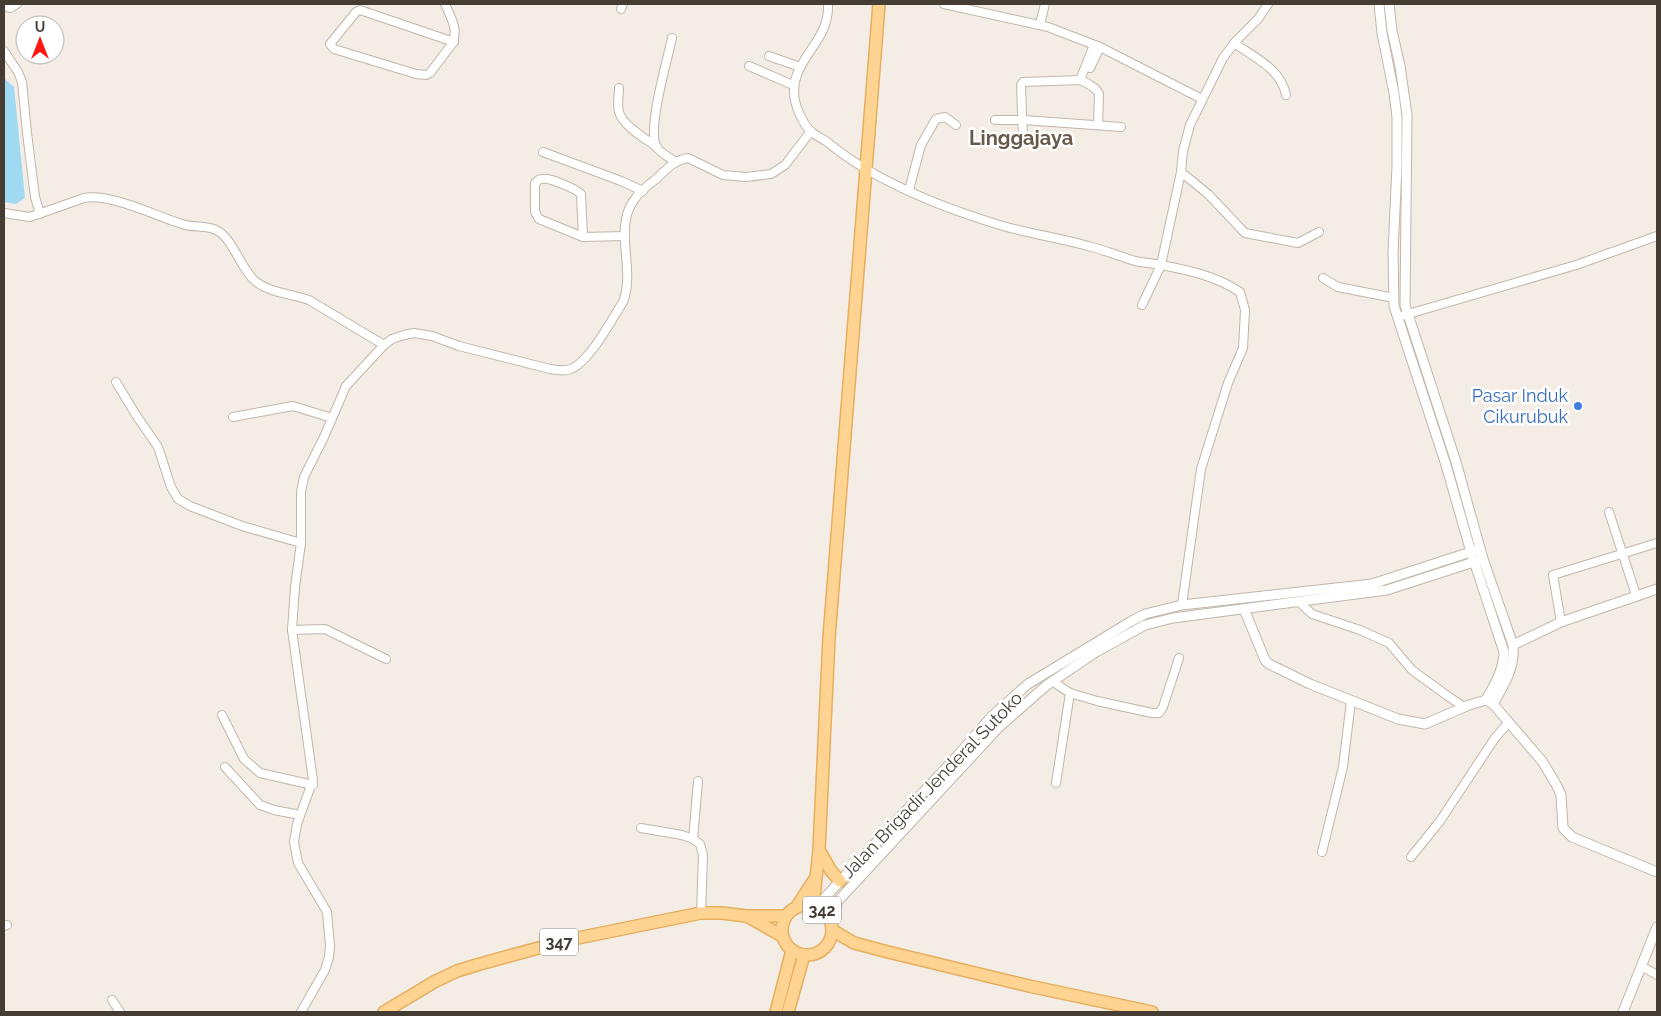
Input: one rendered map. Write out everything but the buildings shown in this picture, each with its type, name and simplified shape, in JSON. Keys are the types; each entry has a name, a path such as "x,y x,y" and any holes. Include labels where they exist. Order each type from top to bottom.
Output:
{"main road":[{"path":"814,906 819,850 829,638 879,4"},
{"path":"819,850 826,865 840,881"},
{"path":"796,908 815,878"},
{"name":"342","path":"792,950 782,936 782,926 786,916 796,908 804,905 814,906 826,914 830,922 832,930 830,940 825,947 815,953 804,955"},
{"name":"347","path":"384,1012 434,982 457,971 568,940 701,913 746,916"},
{"path":"746,916 786,916"},
{"path":"746,916 782,936"},
{"path":"832,930 854,942 1029,986 1152,1012"},
{"path":"825,947 854,942"},
{"path":"776,1012 792,950 804,955 788,1012"}],"street":[{"path":"4,4 10,8 17,4"},
{"path":"445,4 456,31 454,42 430,73 421,75 334,49 330,44 356,12 360,10 454,42"},
{"path":"828,4 829,12 826,27 800,67 793,85 795,102 811,131 866,169 925,198 1004,226 1090,246 1137,261 1191,271 1231,286 1240,292 1245,310 1243,348 1228,384 1201,469 1182,605"},
{"path":"944,4 1040,24 1097,46 1202,99"},
{"path":"1040,24 1045,4"},
{"path":"1142,305 1161,265 1181,172 1183,151 1190,125 1223,58 1234,43 1258,19 1268,4"},
{"path":"1244,609 1265,660 1270,664 1310,684 1398,719 1425,724 1464,707 1490,702 1509,677 1514,656 1514,645 1479,561 1471,552 1446,465 1398,317 1394,298 1393,253 1397,117 1382,33 1379,4"},
{"path":"1389,4 1406,115 1405,304 1456,462 1480,549 1479,561 1504,652 1504,658 1490,702"},
{"path":"657,147 654,123 661,78 672,38"},
{"path":"1234,43 1274,71 1280,78 1286,95"},
{"path":"1082,81 1097,46"},
{"path":"4,51 18,72 22,82 26,133 40,214"},
{"path":"769,56 800,67"},
{"path":"749,66 793,85"},
{"path":"1023,139 1024,120 1021,85 1023,82 1082,81 1098,90 1098,125"},
{"path":"619,88 618,103 622,120 676,162"},
{"path":"908,190 921,145 936,119 945,117 956,125"},
{"path":"995,120 1024,120 1121,127"},
{"path":"301,1012 325,970 329,958 330,937 327,912 302,871 296,856 294,842 300,815 314,780 292,630 295,587 302,543 302,484 346,386 384,345 404,334 414,333 432,336 459,346 550,369 564,371 573,368 592,350 623,302 626,294 628,265 625,219 634,200 643,191 676,162 688,158 724,175 736,177 771,174 785,165 811,131"},
{"path":"544,152 643,191"},
{"path":"1181,172 1208,194 1238,227 1248,234 1298,243 1319,232"},
{"path":"583,237 581,194 567,186 544,178 537,181 535,183 535,212 539,219 583,237 625,236"},
{"path":"4,213 30,217 93,196 125,204 184,225 216,230 226,237 239,259 256,281 280,293 308,300 384,345"},
{"path":"1398,317 1576,264 1657,236"},
{"path":"1323,278 1338,287 1394,298"},
{"path":"116,382 158,447 171,487 178,499 190,506 242,526 302,543"},
{"path":"233,417 292,406 332,418"},
{"path":"1609,512 1636,595"},
{"path":"1561,622 1552,580 1553,575 1657,543"},
{"name":"Jalan Brigadir Jenderal Sutoko","path":"814,906 952,762 992,716 1028,684 1094,648 1145,614 1182,605 1286,599 1372,584 1480,549"},
{"path":"826,914 999,727 1094,648 1145,625 1173,618 1244,609 1286,599 1298,602 1387,590 1479,561"},
{"path":"1514,645 1561,622 1657,589"},
{"path":"1298,602 1312,614 1360,630 1389,643 1412,670 1464,707"},
{"path":"292,630 325,629 386,659"},
{"path":"1052,681 1070,693 1097,701 1159,713 1163,707 1179,658"},
{"path":"1056,783 1070,693"},
{"path":"1322,852 1343,767 1351,700"},
{"path":"1490,702 1542,761 1557,786 1561,795 1562,828 1572,837 1657,872"},
{"path":"222,715 244,759 260,773 313,784"},
{"path":"992,716 999,727"},
{"path":"1410,857 1440,821 1495,738 1509,722"},
{"path":"225,767 260,805 300,815"},
{"path":"693,839 698,781"},
{"path":"641,828 682,835 700,844 703,855 701,913"},
{"path":"1623,1012 1642,966 1654,944 1657,927"},
{"path":"1642,966 1657,975"},
{"path":"112,1000 120,1012"}],"water":[{"path":"4,78 14,87 25,198 16,204 4,202"}],"place":[{"name":"Pasar Induk Cikurubuk","path":"1578,406"}],"district":[{"name":"Linggajaya","path":"1021,138"}]}
